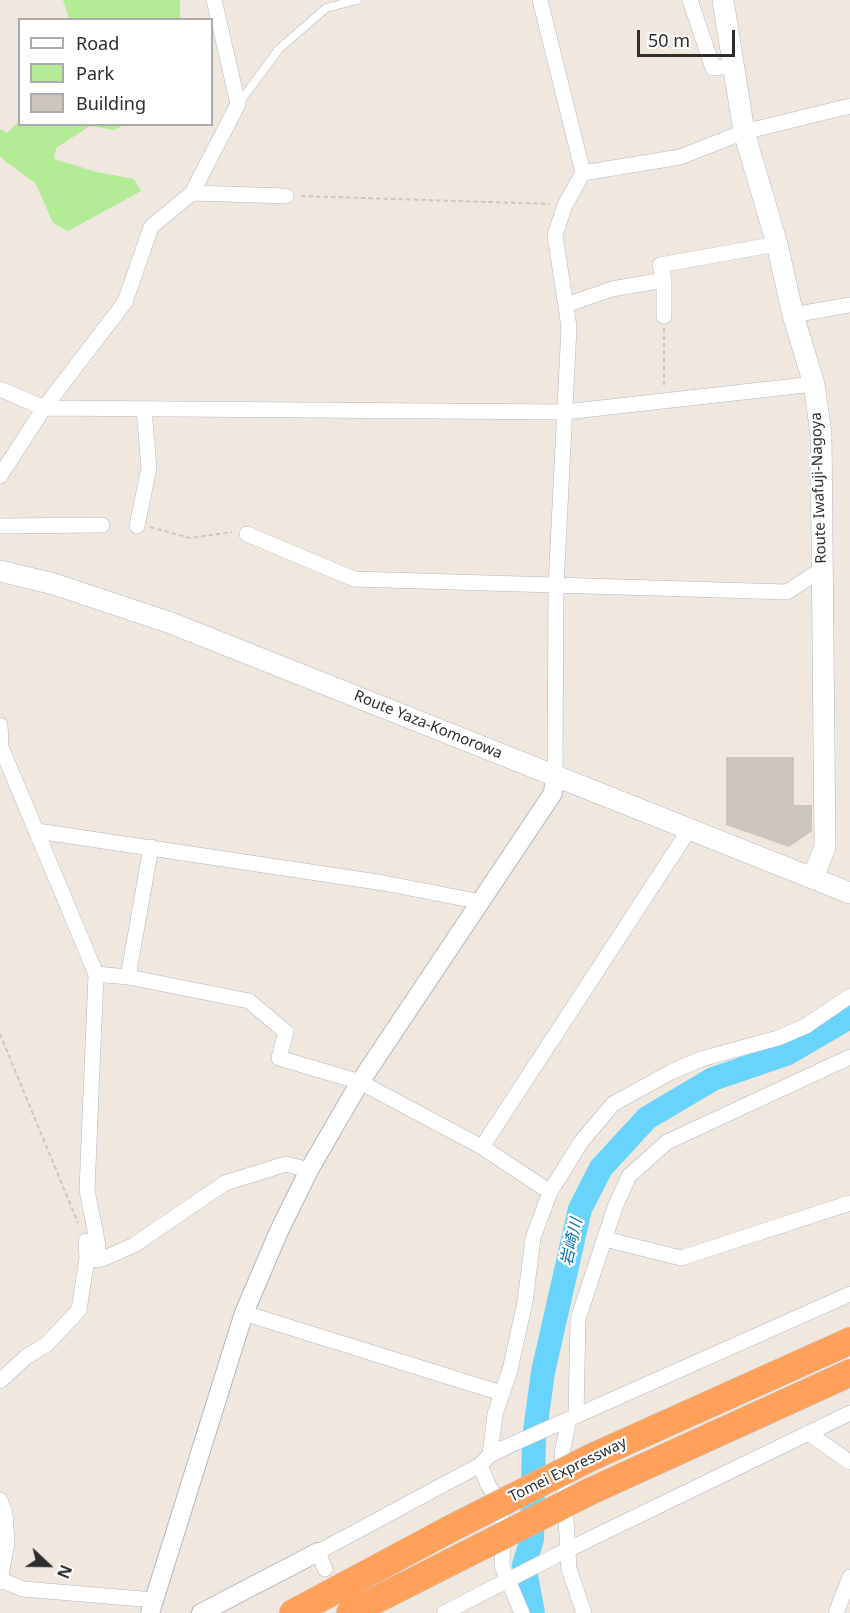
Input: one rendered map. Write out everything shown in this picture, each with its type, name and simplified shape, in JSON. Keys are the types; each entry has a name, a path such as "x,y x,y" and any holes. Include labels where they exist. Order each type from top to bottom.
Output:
{"highway":[{"path":"650,1430 850,1333"},
{"name":"Tomei Expressway","path":"293,1613 452,1528 592,1457 850,1341"},
{"name":"Tomei Expressway","path":"350,1613 591,1491 850,1373"}],"main road":[{"name":"Route Iwafuji-Nagoya","path":"723,0 744,132 777,244 793,315 814,384 821,434 825,848 813,878"},
{"name":"Route Yaza-Komorowa","path":"0,571 54,584 171,622 850,893"}],"street":[{"path":"0,476 44,408 125,302 151,227 192,193 238,104 214,0"},
{"path":"0,1500 5,1513 7,1542 0,1581 23,1589 152,1606 244,1312 279,1231 309,1170 360,1082 553,793 556,586 569,327 555,235 565,205 583,173 540,0"},
{"path":"690,0 713,68 733,66"},
{"path":"583,173 680,157 744,132 850,106"},
{"path":"192,193 286,196"},
{"path":"664,316 664,280 660,265 777,244"},
{"path":"566,305 612,289 664,280"},
{"path":"793,315 850,305"},
{"path":"0,389 44,408 565,412 814,384"},
{"path":"137,526 149,468 144,409"},
{"path":"0,526 102,525"},
{"path":"247,534 354,579 787,592 822,569"},
{"path":"0,725 1,747 96,974 87,1190 98,1245 92,1259 79,1310 47,1344 26,1357 0,1381"},
{"path":"482,1147 689,830"},
{"path":"37,831 384,883 481,902"},
{"path":"128,978 151,847"},
{"path":"96,974 249,1001 286,1032 279,1058 360,1082 482,1147 550,1192"},
{"path":"522,1613 514,1577 502,1566 503,1528 498,1499 488,1485 485,1460 495,1414 510,1371 525,1302 533,1238 550,1192 581,1142 613,1104 671,1072 701,1059 778,1038 806,1026 850,996"},
{"path":"584,1613 561,1553 562,1453 569,1419 578,1319 615,1207 629,1176 667,1142 850,1057"},
{"path":"92,1259 134,1245 225,1183 285,1164 309,1170"},
{"path":"605,1239 681,1258 850,1203"},
{"path":"86,1241 92,1259"},
{"path":"201,1613 321,1561 506,1447 850,1294"},
{"path":"244,1312 501,1393"},
{"path":"444,1613 561,1553 850,1413"},
{"path":"808,1433 850,1462"},
{"path":"836,1613 850,1577"}],"lane":[{"path":"238,104 279,50 326,8 357,0"}],"path":[{"path":"286,196 565,205"},
{"path":"664,316 664,400"},
{"path":"137,526 163,529 190,538 234,531 247,534"},
{"path":"0,1034 86,1241"}],"green space":[{"path":"63,0 180,0 180,18 69,18"},
{"path":"18,122 18,126 90,126 56,148 54,159 97,172 134,179 141,191 68,231 53,223 36,184 0,157 0,129 7,133"},
{"path":"90,126 122,126 114,130"}],"building":[{"path":"726,757 794,757 794,805 812,805 812,831 789,847 726,825"}],"waterway":[{"name":"岩崎川","path":"533,1613 524,1565 532,1539 534,1438 543,1372 580,1209 601,1168 647,1118 713,1079 786,1054 850,1017"}]}
